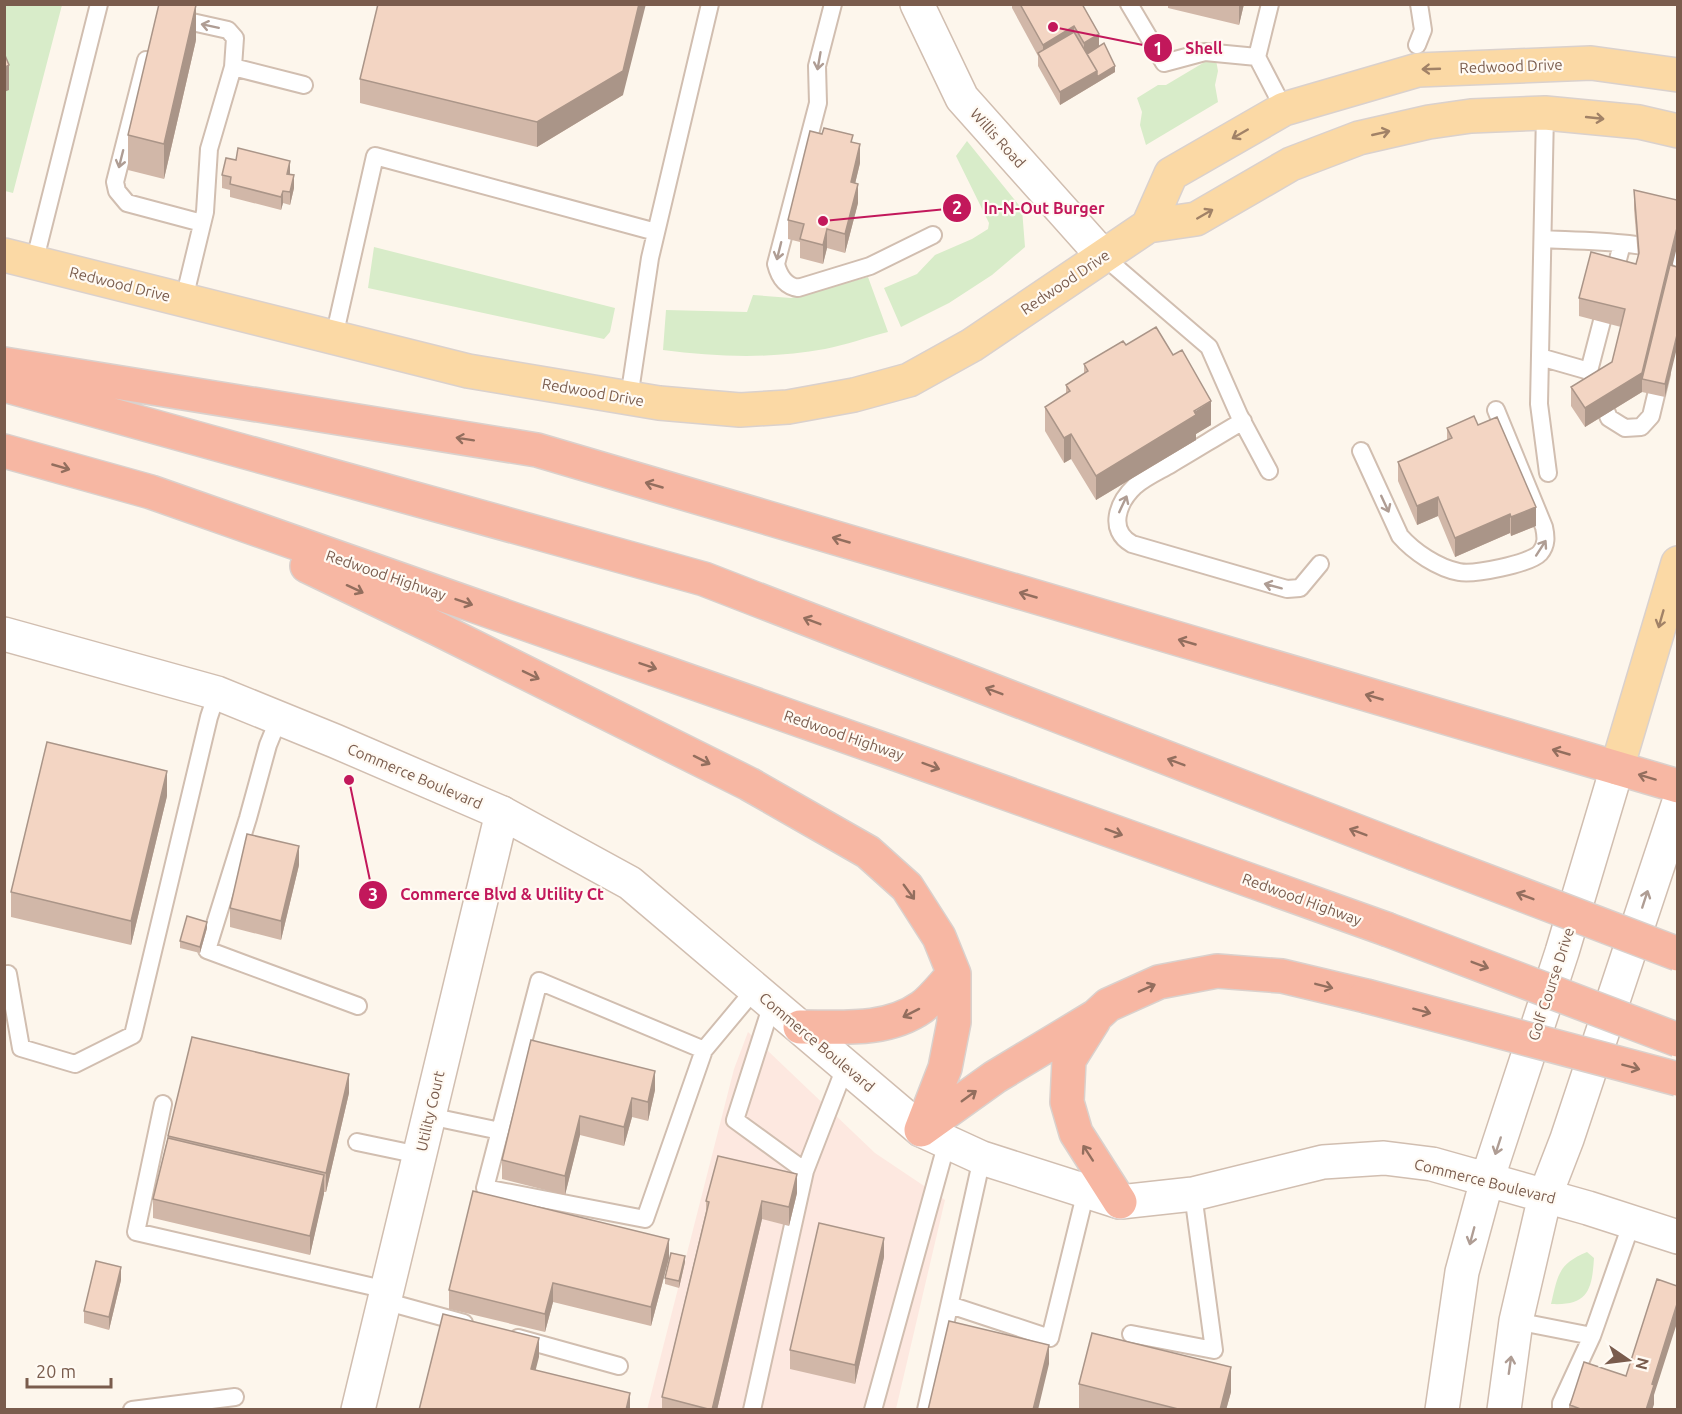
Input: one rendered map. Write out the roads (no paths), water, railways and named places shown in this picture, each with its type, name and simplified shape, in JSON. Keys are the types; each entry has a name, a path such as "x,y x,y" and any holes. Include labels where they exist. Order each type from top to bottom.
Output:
{"highway":[{"path":"4,364 537,450 1677,786"},
{"path":"4,385 704,579 1677,954"},
{"name":"Redwood Highway","path":"4,451 151,492 888,751 1386,929 1677,1040"},
{"path":"151,492 438,629 749,784 867,852 907,887 939,937 954,974 954,1022 934,1136"},
{"path":"934,1136 995,1077 1096,1016 1108,1005 1160,982 1217,971 1282,976 1366,996 1677,1079"},
{"path":"800,1027 859,1027 892,1022 922,1007 954,974"},
{"path":"1096,1016 1069,1060 1067,1102 1076,1133 1120,1202"}],"main road":[{"name":"Redwood Drive","path":"1149,226 1171,174 1284,109 1418,70 1591,63 1677,75"},
{"name":"Redwood Drive","path":"19,259 468,370 659,403 740,410 788,407 854,395 909,380 972,345 1149,226 1196,219 1291,164 1359,138 1450,119 1545,112 1639,122 1677,131"},
{"name":"Golf Course Drive","path":"1617,768 1677,563"}],"street":[{"name":"Willis Road","path":"919,5 962,98 1103,256"},
{"name":"Commerce Boulevard","path":"4,634 217,693 502,813 630,883 800,1027 934,1136 982,1158 1120,1202 1193,1194 1323,1162 1384,1158 1432,1164 1677,1237"},
{"name":"Golf Course Drive","path":"1442,1410 1462,1272 1487,1180 1562,952 1617,768"},
{"path":"1504,1410 1516,1321 1545,1196 1567,1138 1677,805"},
{"name":"Utility Court","path":"358,1410 502,813"}],"lane":[{"path":"19,259 99,4"},
{"path":"629,398 650,258 710,4"},
{"path":"833,4 817,66 818,103 776,264 778,275 790,287 798,288 870,266 933,235"},
{"path":"1129,4 1164,63 1205,51 1257,57"},
{"path":"1270,4 1257,57 1284,109"},
{"path":"1416,45 1423,30 1419,4"},
{"path":"160,22 173,18 228,30 235,38 233,67 209,149 205,212 184,299"},
{"path":"150,45 116,182 117,191 127,203 202,223"},
{"path":"233,67 304,85"},
{"path":"1545,112 1539,404 1548,473"},
{"path":"334,337 375,156 656,232"},
{"path":"1543,239 1646,246 1672,253 1677,258"},
{"path":"1622,244 1589,370 1609,418 1624,428 1641,427 1651,416 1664,362"},
{"path":"1103,256 1209,347 1269,471"},
{"path":"1540,357 1589,370"},
{"path":"1361,451 1400,536 1410,547 1444,568 1461,573 1482,572 1530,560 1540,553 1546,540 1544,527 1496,410"},
{"path":"1243,421 1137,484 1123,500 1118,516 1118,530 1124,539 1132,544 1287,590 1300,588 1320,564"},
{"path":"8,974 21,1048 75,1064 133,1035 209,717 217,693"},
{"path":"279,718 268,745 207,950 358,1006"},
{"path":"704,1050 539,981 485,1188 645,1219 704,1050 764,996"},
{"path":"764,996 735,1120 805,1171"},
{"path":"752,1410 805,1171 846,1065"},
{"path":"163,1104 136,1232 385,1296 485,1329"},
{"path":"429,1116 500,1131"},
{"path":"873,1410 934,1136"},
{"path":"357,1142 419,1155"},
{"path":"926,1410 982,1158"},
{"path":"950,1305 1050,1338 1086,1191"},
{"path":"1131,1334 1214,1350 1193,1194"},
{"path":"1561,1410 1592,1336 1632,1222"},
{"path":"1516,1321 1592,1336"},
{"path":"507,1335 620,1366"},
{"path":"132,1410 235,1397"}],"place":[{"name":"Shell","path":"1053,27"},
{"name":"In-N-Out Burger","path":"823,221"},
{"name":"Commerce Blvd & Utility Ct","path":"349,780"}]}
